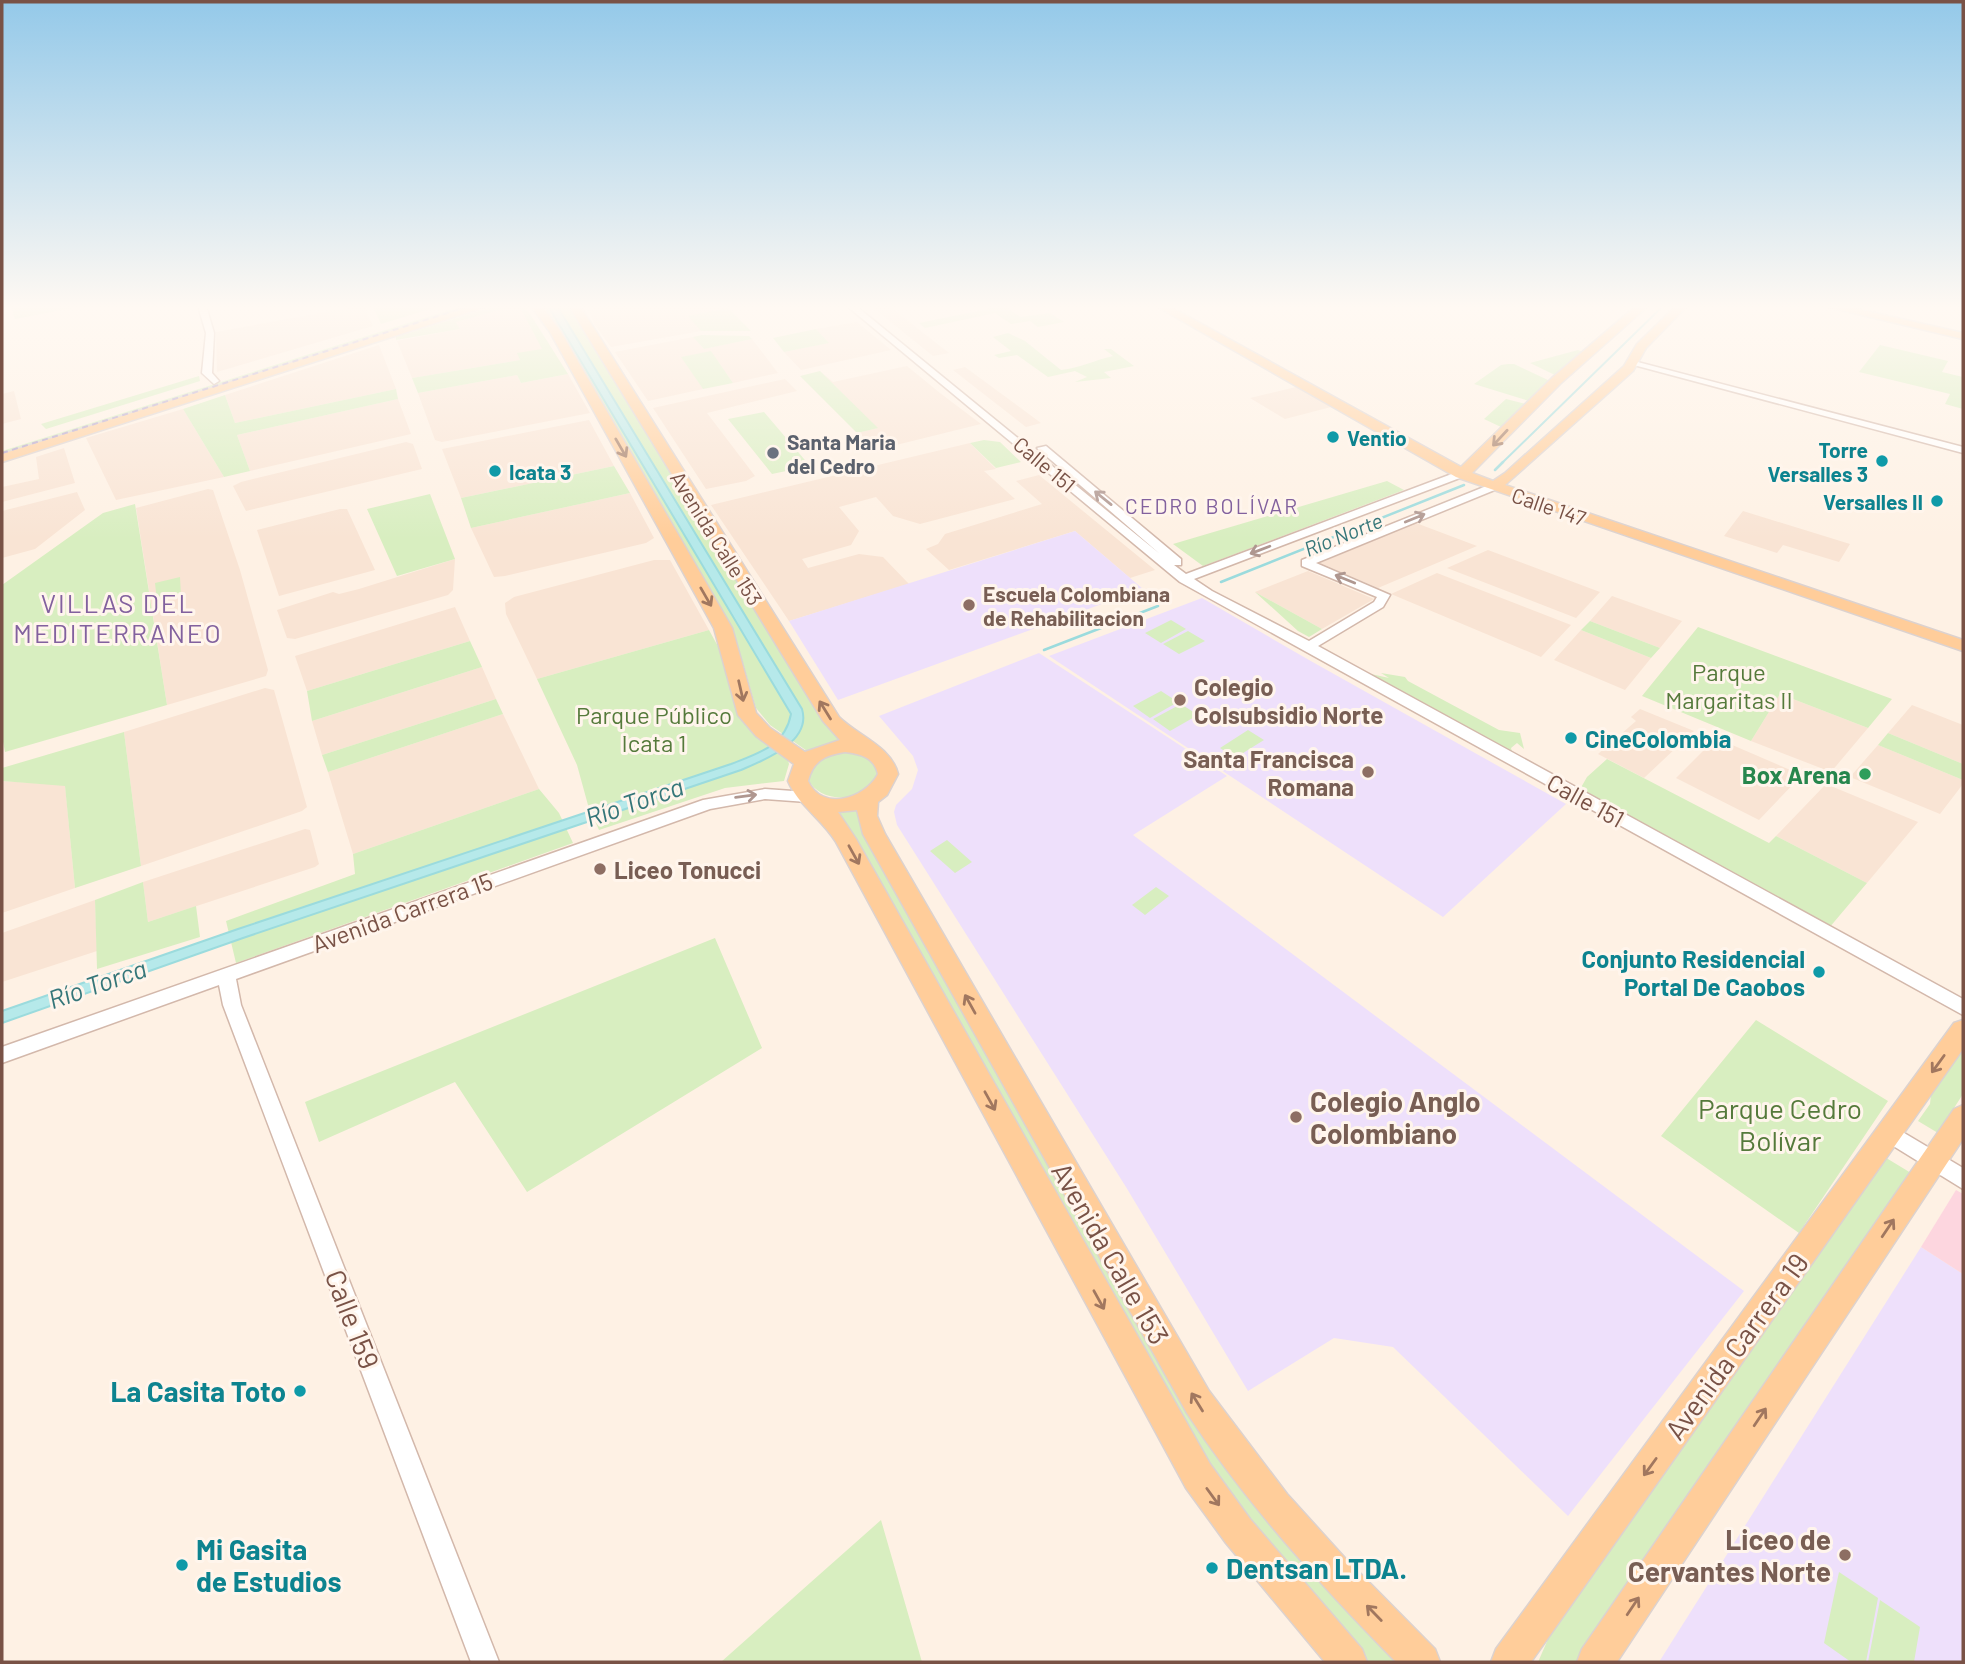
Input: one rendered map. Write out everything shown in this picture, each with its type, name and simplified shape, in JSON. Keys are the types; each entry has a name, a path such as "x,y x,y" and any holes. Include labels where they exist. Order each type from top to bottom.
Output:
{"main road":[{"path":"2,447 205,384"},
{"path":"2,458 237,384"},
{"name":"Avenida Calle 153","path":"584,384 720,623 747,715 772,739 798,757"},
{"name":"Avenida Calle 153","path":"622,384 832,721 847,736 876,754"},
{"name":"Calle 147","path":"1303,384 1465,472 1497,485 1963,646"},
{"name":"Calle 147","path":"1310,384 1465,472"},
{"path":"1465,472 1554,384"},
{"path":"1497,485 1609,384"},
{"name":"Calle 147","path":"1497,485 1963,637"},
{"path":"854,746 876,754 883,760 888,774 883,788 868,800 843,806 810,799 799,786 798,757 835,747 854,746"},
{"name":"Avenida Calle 153","path":"810,799 834,820 845,839 1198,1476 1238,1531 1349,1662"},
{"name":"Avenida Calle 153","path":"868,800 867,816 874,834 1204,1412 1246,1473 1282,1516 1422,1662"},
{"name":"Avenida Carrera 19","path":"1509,1662 1963,1030"},
{"path":"1595,1662 1963,1117"}],"street":[{"name":"Calle 151","path":"952,384 1208,594 1309,646 1963,1008"},
{"path":"1714,384 1963,450"},
{"path":"1187,578 1465,472"},
{"path":"1309,646 1379,604 1384,595 1306,563 1497,485"},
{"name":"Avenida Carrera 15","path":"2,1055 686,811 745,796 779,794 810,799"},
{"name":"Calle 159","path":"226,975 232,1005 485,1662"},
{"path":"1889,1133 1963,1179"}],"shaded area":[{"path":"260,384 394,384 396,389 235,423 225,395"},
{"path":"469,384 573,384 590,413 442,442 435,440 418,393"},
{"path":"636,384 699,384 703,389 648,401"},
{"path":"764,384 790,384 797,391 707,413 755,476 746,481 706,489 653,408"},
{"path":"833,384 929,384 981,424 876,450 857,433 877,428"},
{"path":"970,384 988,384 1041,423 1026,427"},
{"path":"1296,387 1331,407 1285,419 1250,398"},
{"path":"14,391 21,419 2,424 2,394"},
{"path":"398,399 411,434 250,471 237,435"},
{"path":"183,409 224,477 116,500 86,438"},
{"path":"589,420 614,466 461,498 442,449"},
{"path":"406,442 413,444 422,469 246,511 233,486 241,482"},
{"path":"970,443 996,469 984,471 1015,499 920,524 893,516 876,497 839,507 859,531 851,545 802,559 808,568 859,554 883,557 909,584 789,621 711,505"},
{"path":"64,448 75,483 2,502 2,487 39,479 36,457"},
{"path":"1039,475 1155,570 1130,578 1075,531 949,570 926,549 938,544 945,534 1042,504 1016,481"},
{"path":"208,489 213,490 240,570 268,670 266,676 167,705 136,508"},
{"path":"77,492 85,510 35,549 2,558 2,511"},
{"path":"630,493 654,538 646,543 505,576 494,577 471,528"},
{"path":"347,509 375,570 279,596 257,530"},
{"path":"1743,511 1850,544 1839,562 1783,545 1777,553 1724,536"},
{"path":"1416,523 1477,546 1378,588 1320,563"},
{"name":"Escuela Colombiana de Rehabilitacion","path":"1075,531 1143,589 838,700 789,621"},
{"path":"1488,550 1600,592 1576,618 1447,568"},
{"path":"455,559 453,590 448,595 295,639 287,638 277,610 333,592 339,594 359,589"},
{"path":"654,560 670,560 709,630 537,679 506,614 505,603 514,597"},
{"path":"1308,571 1374,599 1322,629 1255,592"},
{"path":"1437,573 1571,625 1541,657 1391,594"},
{"path":"1612,596 1682,621 1660,648 1590,621"},
{"name":"Santa Francisca Romana","path":"1202,598 1566,804 1443,917 1049,656"},
{"path":"455,607 470,641 307,691 295,656"},
{"path":"1581,630 1651,658 1625,690 1554,660"},
{"name":"Colegio Anglo Colombiano","path":"1039,653 1227,776 1133,835 1744,1291 1568,1516 1393,1347 1334,1338 1248,1391 1126,1187 897,825 894,812 896,805 912,789 918,770 913,756 879,716"},
{"path":"482,667 496,699 322,755 312,721"},
{"path":"265,688 274,690 307,807 141,866 124,732"},
{"path":"1780,694 1868,728 1831,772 1751,741"},
{"path":"1912,705 1963,725 1963,764 1888,733"},
{"path":"1640,709 1694,731 1644,778 1598,754 1636,721 1631,717"},
{"path":"503,714 539,789 353,854 328,772"},
{"path":"1716,738 1802,775 1759,820 1676,778"},
{"path":"1878,745 1963,780 1963,784 1940,814 1850,777"},
{"path":"2,781 65,785 75,888 2,913"},
{"path":"1826,784 1918,822 1867,883 1776,836"},
{"path":"305,829 310,830 319,864 315,867 148,922 143,882"},
{"path":"95,900 97,951 2,982 2,933"},
{"path":"1956,1190 1963,1194 1963,1274 1921,1247"},
{"name":"Liceo de Cervantes Norte","path":"1921,1247 1963,1274 1963,1662 1659,1662"}],"green space":[{"path":"174,384 191,384 46,429 41,424"},
{"path":"216,384 231,384 2,456 2,451"},
{"path":"414,384 469,384 418,393"},
{"path":"590,384 619,384 847,743 810,753 770,725 756,708 736,639"},
{"path":"699,384 730,384 703,389"},
{"path":"808,384 833,384 878,428 857,433"},
{"path":"1474,384 1547,384 1529,401"},
{"path":"1907,384 1963,384 1963,409 1945,404 1950,394"},
{"path":"396,389 398,399 237,435 250,471 224,477 183,409 225,395 235,423"},
{"path":"1506,399 1526,404 1501,427 1484,419"},
{"path":"764,412 810,466 772,474 728,419"},
{"path":"984,440 1000,442 1021,462 996,468 970,443"},
{"path":"614,466 630,493 471,528 461,498"},
{"path":"1387,481 1404,490 1203,566 1173,544"},
{"path":"430,494 455,559 397,576 367,509"},
{"path":"135,504 167,705 5,752 2,736 2,585 103,513"},
{"path":"180,577 181,595 157,601 155,583"},
{"path":"1255,592 1322,629 1309,637 1298,631"},
{"path":"1171,620 1186,629 1161,643 1145,633"},
{"path":"1590,621 1660,648 1651,658 1581,630"},
{"name":"Parque Margaritas II","path":"1698,627 1892,699 1868,728 1780,694 1751,741 1642,696"},
{"name":"Parque Público Icata 1","path":"709,630 720,650 738,712 744,723 757,737 787,756 789,764 784,781 725,788 599,830 588,805 577,765 537,679"},
{"path":"1188,631 1205,641 1179,654 1163,644"},
{"path":"470,641 482,667 312,721 307,691"},
{"path":"1362,672 1389,678 1381,673 1405,677 1499,730 1520,733 1524,749 1517,743 1511,748 1513,755"},
{"path":"1161,691 1178,702 1150,718 1133,706"},
{"path":"496,699 503,714 328,772 322,755"},
{"path":"1181,704 1198,715 1170,731 1153,719"},
{"path":"1248,730 1264,740 1235,758 1220,748"},
{"path":"124,732 141,866 75,888 65,786 2,781 2,768"},
{"path":"1888,733 1963,764 1963,780 1878,745"},
{"path":"841,750 872,757 880,772 867,790 857,795 834,797 824,794 814,788 808,779 813,763"},
{"path":"1607,759 1769,843 1776,836 1867,883 1829,928 1579,791 1587,777"},
{"path":"539,789 559,813 573,843 236,963 226,921 355,874 353,854"},
{"path":"857,808 859,819 1240,1483 1400,1662 1369,1662 1228,1498 835,809"},
{"path":"947,840 972,862 955,873 930,851"},
{"path":"143,882 148,922 196,906 200,937 97,969 95,900"},
{"path":"1156,887 1169,896 1145,915 1132,905"},
{"path":"715,938 762,1048 527,1192 455,1082 319,1142 305,1102"},
{"name":"Parque Cedro Bolívar","path":"1756,1020 1888,1101 1799,1233 1661,1136"},
{"path":"1963,1045 1963,1094 1938,1133 1918,1121 1930,1104 1932,1085"},
{"path":"1883,1156 1911,1173 1814,1322 1578,1662 1538,1662 1556,1621"},
{"path":"881,1520 922,1662 721,1662"},
{"path":"1839,1572 1878,1598 1866,1662 1851,1662 1824,1643"},
{"path":"1880,1600 1920,1627 1914,1662 1868,1662"}],"water":[{"name":"Río Torca","path":"594,384 604,384 802,709 803,721 793,740 773,755 741,770 243,938 2,1023 2,1011 731,764 777,741 788,725 791,714"}],"waterway":[{"name":"Río Norte","path":"1502,463 1583,384"},
{"name":"Río Norte","path":"1495,470 1502,463"},
{"name":"Río Norte","path":"1221,582 1464,485"},
{"name":"Río Norte","path":"1044,650 1158,606"}],"railway":[{"path":"2,453 223,384"}],"place":[{"name":"Ventio","path":"1333,437"},
{"name":"Santa Maria del Cedro","path":"773,453"},
{"name":"Torre Versalles 3","path":"1882,461"},
{"name":"Icata 3","path":"495,471"},
{"name":"Versalles II","path":"1937,501"},
{"name":"Escuela Colombiana de Rehabilitacion","path":"969,605"},
{"name":"Colegio Colsubsidio Norte","path":"1180,700"},
{"name":"CineColombia","path":"1571,738"},
{"name":"Santa Francisca Romana","path":"1368,772"},
{"name":"Box Arena","path":"1865,774"},
{"name":"Liceo Tonucci","path":"600,869"},
{"name":"Conjunto Residencial Portal De Caobos","path":"1819,972"},
{"name":"Colegio Anglo Colombiano","path":"1296,1117"},
{"name":"La Casita Toto","path":"300,1391"},
{"name":"Liceo de Cervantes Norte","path":"1845,1555"},
{"name":"Mi Gasita de Estudios","path":"182,1565"},
{"name":"Dentsan LTDA.","path":"1212,1568"}],"district":[{"name":"CEDRO BOLÍVAR","path":"1212,505"},
{"name":"VILLAS DEL MEDITERRANEO","path":"118,617"}]}
